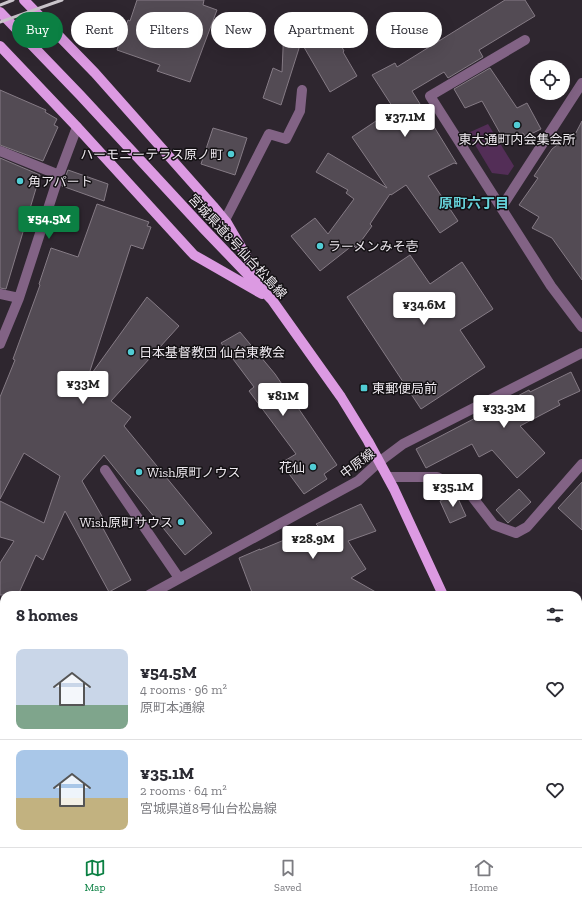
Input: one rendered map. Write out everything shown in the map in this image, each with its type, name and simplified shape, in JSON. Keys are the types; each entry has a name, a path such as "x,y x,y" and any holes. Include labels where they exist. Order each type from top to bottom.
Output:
{"main road":[{"path":"24,0 95,72 224,220 272,300"},
{"name":"宮城県道8号仙台松島線","path":"0,12 272,300 341,397 368,441 388,477 441,591"},
{"path":"0,46 77,126 194,255 272,300"}],"street":[{"path":"525,40 430,96 551,286 582,326"},
{"path":"501,208 582,83"},
{"path":"224,220 269,134 286,139 300,111 302,90"},
{"path":"0,344 20,298 59,175 77,126"},
{"path":"0,151 59,175"},
{"path":"0,294 20,298"},
{"name":"中原線","path":"155,591 358,481 379,462 403,444 582,353"},
{"path":"388,477 437,477 470,494 494,525 516,533 527,526 582,464"},
{"path":"105,470 179,578"}],"shaded area":[{"path":"488,124 514,166 508,175 492,173 468,133"}],"building":[{"path":"137,0 204,0 203,5 217,10 216,12 211,12 211,26 203,47 203,12 136,12 136,48 203,48 190,82 157,71 160,65 117,50 118,48 128,48 128,20 130,21"},
{"path":"505,0 525,0 535,16 479,50 483,57 448,78 444,72 412,91 457,164 454,163 428,176 458,221 440,233 406,185 391,195 390,194 370,224 372,226 356,248 353,245 320,271 291,236 315,218 328,234 354,199 346,193 348,190 316,172 328,153 387,188 352,137 394,109 372,75 395,63 397,67 428,48 442,48 442,39"},
{"path":"283,48 299,48 281,105 263,98 273,68 282,72"},
{"path":"304,48 342,48 343,52 357,76 330,92"},
{"path":"490,68 517,108 527,103 541,129 525,137 523,133 505,142 482,101 465,108 454,89"},
{"path":"0,90 46,110 45,112 57,119 54,125 58,127 43,161 0,145"},
{"path":"582,121 582,280 552,238 532,228 539,217 519,205 538,178 534,176 552,149 561,142 569,146"},
{"path":"213,128 247,138 235,175 201,164"},
{"path":"0,158 40,175 6,289 0,288"},
{"path":"68,170 108,184 104,201 62,186"},
{"path":"97,204 149,222 147,226 151,227 143,249 131,245 87,380 147,297 179,326 111,401 131,417 124,426 212,533 185,555 104,455 82,481 103,518 99,521 131,580 108,591 65,511 43,560 36,555 20,591 0,591 0,563 14,541 0,537 0,501 44,523 60,476 24,453 0,499 0,397 15,360 13,359 40,285 39,284 51,248 78,257"},
{"path":"410,255 430,284 462,262 493,309 460,330 485,367 421,409 347,297"},
{"path":"240,332 275,374 337,465 324,474 327,479 304,494 281,463 296,454 249,391 254,387 221,343"},
{"path":"571,372 580,391 558,401 560,405 520,426 545,453 517,478 492,450 479,457 472,444 426,468 416,449 529,390 530,392"},
{"path":"582,482 582,530 558,508"},
{"path":"519,489 531,502 508,523 496,510"},
{"path":"456,494 466,516 450,523 440,501"},
{"path":"361,504 376,531 348,541 366,569 351,578 374,591 251,591 239,558 318,526 316,524"}],"railway":[{"path":"0,5 13,0"},
{"path":"0,22 62,0"}],"place":[{"name":"東大通町内会集会所","path":"517,125"},
{"name":"ハーモニーテラス原ノ町","path":"231,154"},
{"name":"角アパート","path":"20,181"},
{"name":"ラーメンみそ壱","path":"320,246"},
{"name":"日本基督教団 仙台東教会","path":"131,352"},
{"name":"東郵便局前","path":"364,388"},
{"name":"花仙","path":"313,467"},
{"name":"Wish原町ノウス","path":"139,472"},
{"name":"Wish原町サウス","path":"181,522"}],"district":[{"name":"原町六丁目","path":"474,203"}]}
